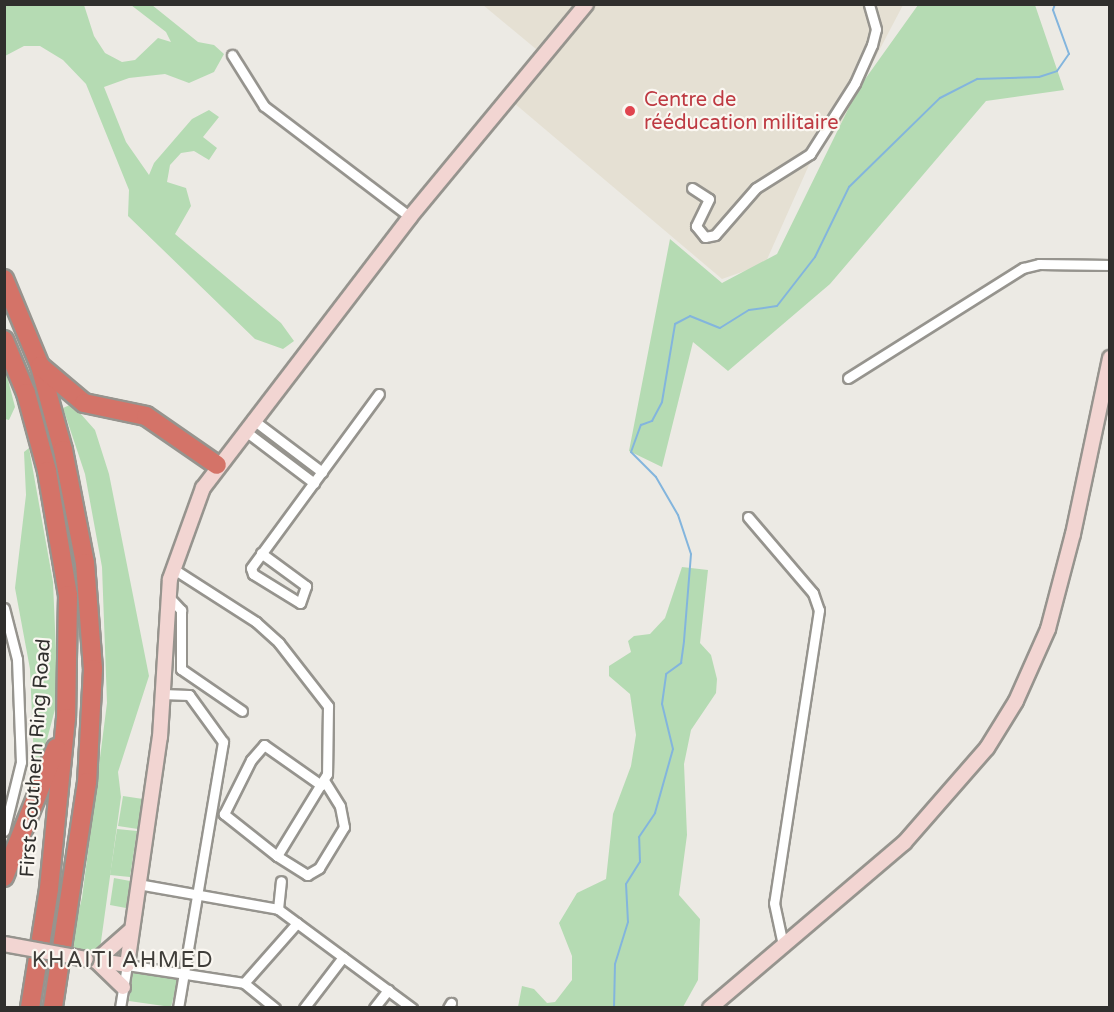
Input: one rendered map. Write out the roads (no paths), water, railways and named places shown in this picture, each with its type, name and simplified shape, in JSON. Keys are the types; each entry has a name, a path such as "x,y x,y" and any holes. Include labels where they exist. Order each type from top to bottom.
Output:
{"highway":[{"path":"4,279 40,366 86,562 93,669 87,782 53,1008"},
{"name":"First Southern Ring Road","path":"4,340 26,393 61,531 68,595 66,718 49,890 30,1008"},
{"path":"40,366 76,397 102,408 146,416 217,465"},
{"path":"53,416 60,399 76,397"},
{"path":"4,877 66,718"}],"main road":[{"path":"4,944 127,965 162,694 167,595 172,568 217,465 410,217 586,4"},
{"path":"710,1008 904,843 946,800 1016,701 1048,629 1073,534 1110,358"},
{"path":"91,960 132,929"},
{"path":"91,960 123,987"}],"street":[{"path":"692,188 709,199 696,226 705,237 715,235 756,188 810,154 843,103 872,45 876,29 869,4"},
{"path":"232,55 264,106 410,217"},
{"path":"848,378 1023,268 1039,264 1110,265"},
{"path":"261,553 306,586 300,603 251,572 261,553 379,394"},
{"path":"248,424 322,472"},
{"path":"248,424 314,483"},
{"path":"748,517 813,593 819,610 774,903 783,945"},
{"path":"172,568 256,622 279,643 328,706 323,782 277,856"},
{"path":"167,595 181,610 181,669 242,711"},
{"path":"4,608 17,659 21,762 4,831"},
{"path":"162,694 189,695 223,742 178,1008"},
{"path":"264,745 323,782 345,819 340,836 311,874 277,856 224,814 251,760 264,745"},
{"path":"278,909 281,881"},
{"path":"138,884 196,892 278,909 411,1007"},
{"path":"244,983 297,923"},
{"path":"304,1008 343,957"},
{"path":"120,1008 127,965 244,983 275,1008"},
{"path":"374,1008 388,990"}],"waterway":[{"path":"614,1008 615,964 628,922 626,884 640,862 639,837 655,813 673,749 662,704 666,674 681,663 684,641 691,554 678,515 656,477 631,452 641,425 652,421 662,402 675,324 690,316 720,328 749,310 777,306 815,257 849,187 940,98 977,79 1039,77 1057,71 1069,54 1053,10 1055,4"}],"place":[{"name":"Centre de rééducation militaire","path":"630,111"}],"district":[{"name":"KHAITI AHMED","path":"123,961"}]}
